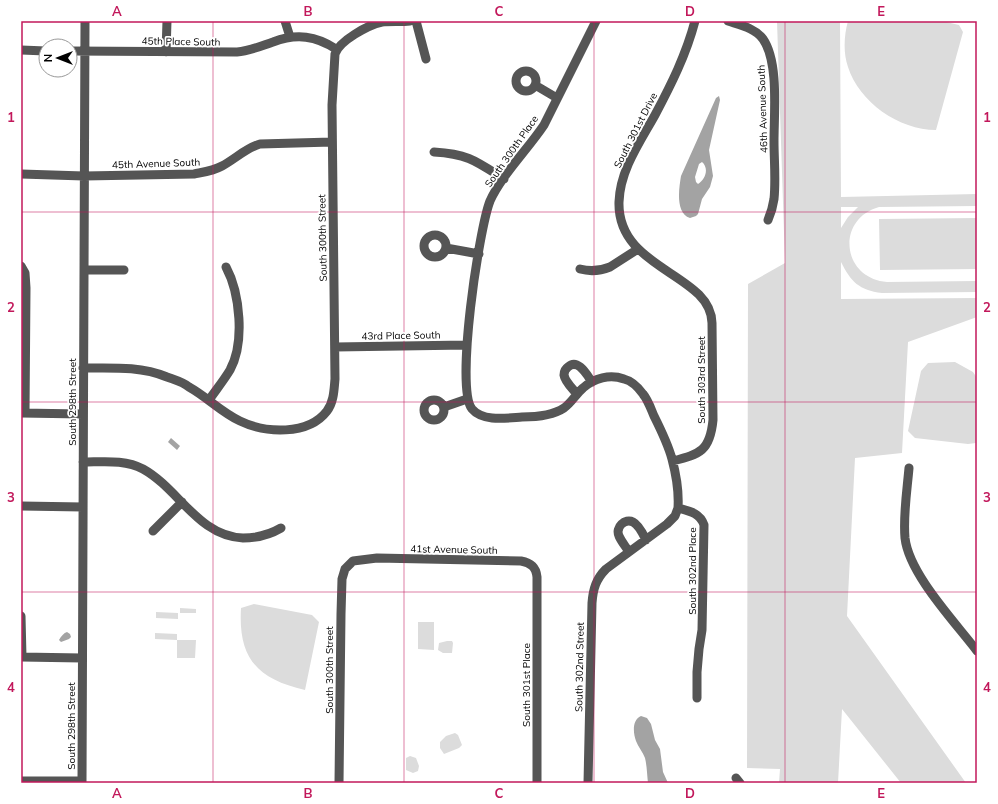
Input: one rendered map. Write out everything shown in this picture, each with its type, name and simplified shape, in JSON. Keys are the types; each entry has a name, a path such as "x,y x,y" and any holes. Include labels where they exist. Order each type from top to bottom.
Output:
{"street":[{"name":"South 298th Street","path":"82,782 85,21"},
{"path":"166,52 167,21"},
{"path":"285,21 290,37"},
{"path":"336,49 369,26 387,21 410,21"},
{"path":"416,21 426,59"},
{"name":"South 300th Place","path":"467,399 466,380 468,325 487,210 496,190 544,125 596,21"},
{"name":"South 301st Drive","path":"695,21 679,69 629,164 621,186 619,204 621,219 628,237 638,249 702,296 709,307 712,323"},
{"name":"46th Avenue South","path":"728,21 744,26 759,35 767,47 771,59 774,76 774,200 768,220"},
{"name":"45th Place South","path":"78,52 242,52 290,37 304,36 316,38 336,49"},
{"name":"South 300th Street","path":"209,400 227,414 240,421 268,428 292,429 302,427 316,421 328,410 331,403 335,379 332,142 333,70 334,54 336,49"},
{"path":"21,50 38,51"},
{"path":"535,86 557,98"},
{"name":"45th Avenue South","path":"21,174 84,176 194,174 209,171 221,166 250,148 260,144 332,142"},
{"path":"434,152 455,153 466,156 504,179"},
{"path":"446,248 479,254"},
{"path":"580,269 593,271 605,269 638,249"},
{"path":"21,266 25,273 26,288 23,413 83,414"},
{"path":"84,368 129,368 158,373 189,386 209,400 230,370 238,345 237,300 232,281 226,267"},
{"path":"84,270 124,270"},
{"name":"South 303rd Street","path":"673,461 701,452 710,436 713,420 712,323"},
{"name":"43rd Place South","path":"335,347 467,345"},
{"path":"577,394 565,378 564,371 568,366 574,364 580,366 592,382"},
{"path":"444,407 467,399 472,408 481,415 491,417 523,417 544,415 557,412 570,403 583,388 592,382 604,378 618,377 629,381 638,388 647,400 665,439 673,461 678,497 678,508 675,516 667,524 646,540 629,552 618,532 618,529 622,523 629,521 635,523 646,540"},
{"path":"83,462 121,462 138,466 148,472 206,525 230,536 256,537 266,535 281,528"},
{"path":"909,468 905,520 905,538 908,554 926,585 977,651"},
{"path":"153,531 182,502"},
{"path":"21,506 83,507"},
{"name":"South 302nd Place","path":"678,508 695,514 701,518 704,525 702,630 697,672 698,698"},
{"name":"South 302nd Street","path":"588,783 592,594 594,585 598,578 606,569 629,552"},
{"name":"41st Avenue South","path":"353,562 377,558 522,562 529,563 535,568 537,574 537,586"},
{"name":"South 300th Street","path":"339,783 342,585 345,570 353,562"},
{"name":"South 301st Place","path":"536,783 537,586"},
{"path":"21,616 21,657 82,658"},
{"path":"21,781 82,782"}],"shaded area":[{"path":"777,21 840,21 841,197 977,194 977,206 879,207 865,214 856,223 851,235 850,248 853,260 860,270 872,278 887,282 977,281 977,292 874,292 867,290 852,280 841,262 841,299 977,298 977,317 908,342 902,453 855,458 847,616 966,783 901,783 842,709 838,783 779,783 780,769 747,768 748,284 785,263","holes":["841,207 858,207 848,217 841,228"]},
{"path":"848,21 942,21 959,25 963,32 936,130 922,129 895,119 882,112 861,92 853,80 845,56 845,38"},
{"path":"719,96 720,100 709,150 713,176 710,187 702,199 698,214 690,218 685,215 680,206 679,193 681,176 716,98","holes":["702,162 706,173 701,182 698,184 695,177 699,164"]},
{"path":"977,218 977,269 880,270 879,219"},
{"path":"955,362 973,372 977,378 976,443 968,444 915,438 908,431 921,371 928,363"},
{"path":"171,438 180,446 177,450 168,442"},
{"path":"254,604 312,615 319,622 305,690 274,680 254,664 247,653 241,625 241,608"},
{"path":"180,608 196,609 196,613 180,613"},
{"path":"156,612 178,613 178,619 156,618"},
{"path":"418,622 434,622 434,650 418,649"},
{"path":"67,632 71,637 61,642 59,640"},
{"path":"155,633 177,634 177,640 155,639"},
{"path":"177,640 196,640 195,658 177,658"},
{"path":"452,641 453,643 452,653 443,653 438,650 439,643"},
{"path":"641,716 647,718 651,724 655,740 660,749 663,772 668,783 648,783 645,758 634,734 636,720"},
{"path":"455,733 458,735 462,745 459,748 444,754 440,748 440,742 446,736"},
{"path":"410,756 416,758 419,766 418,771 413,773 406,770 406,758"}]}
